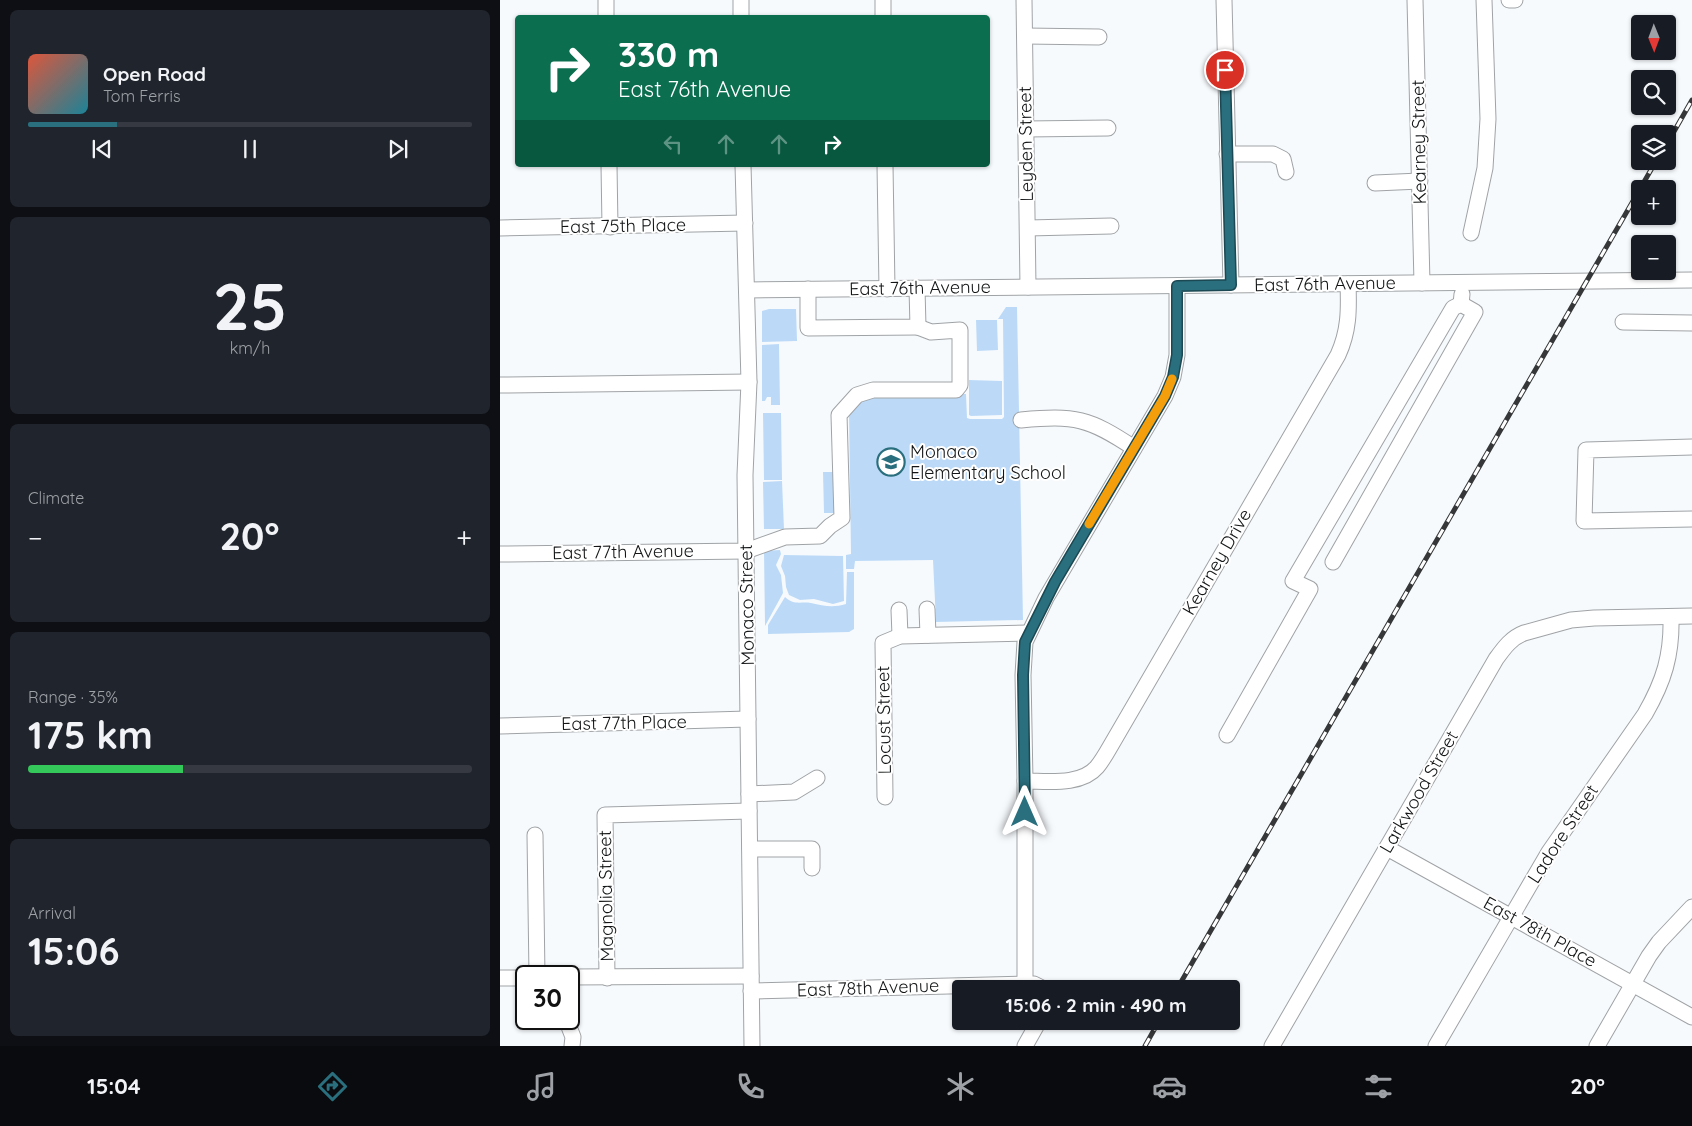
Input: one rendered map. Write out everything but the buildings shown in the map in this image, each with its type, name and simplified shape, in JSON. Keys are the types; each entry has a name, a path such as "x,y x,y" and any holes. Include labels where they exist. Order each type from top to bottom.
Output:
{"street":[{"path":"606,0 606,15"},
{"path":"740,0 741,15"},
{"path":"883,0 883,15"},
{"name":"Leyden Street","path":"1024,0 1028,287"},
{"path":"1224,0 1231,285"},
{"name":"Kearney Street","path":"1415,0 1422,283"},
{"path":"1471,233 1485,168 1487,129 1484,0"},
{"path":"1509,0 1515,0"},
{"path":"1025,36 1099,37"},
{"path":"1026,129 1108,128"},
{"path":"1227,154 1273,154 1283,159 1286,172"},
{"path":"609,167 610,226"},
{"name":"Monaco Street","path":"743,167 749,382 745,476 752,1046"},
{"path":"885,167 887,288"},
{"path":"1375,183 1420,181"},
{"name":"East 75th Place","path":"500,228 745,223"},
{"path":"1028,228 1111,226"},
{"name":"East 76th Avenue","path":"747,290 1692,280"},
{"path":"1461,304 1462,283"},
{"name":"Kearney Drive","path":"1025,781 1080,778 1088,775 1096,768 1338,355 1347,331 1349,315 1348,284"},
{"path":"1025,980 1024,648 1028,633 1051,590 1165,396 1173,377 1177,355 1177,286"},
{"path":"808,289 808,328 918,327 917,288"},
{"path":"1333,562 1475,312 1461,304"},
{"path":"1227,735 1310,589 1294,580 1453,308 1461,304"},
{"path":"1622,322 1692,323"},
{"name":"East 77th Avenue","path":"500,554 746,551 785,538 820,536 842,518 839,415 857,395 873,390 956,390 960,385 960,330 931,332 918,327"},
{"path":"500,385 749,382"},
{"path":"1021,420 1061,418 1083,421 1111,433 1134,448"},
{"path":"1692,447 1586,450 1584,521 1692,519"},
{"path":"927,609 928,635"},
{"path":"899,610 900,636 1028,633"},
{"path":"1671,617 1692,616"},
{"name":"Larkwood Street","path":"1272,1046 1505,646 1524,633 1571,620 1671,617"},
{"name":"Ladore Street","path":"1436,1046 1549,852 1646,714 1657,693 1667,665 1671,640 1671,617"},
{"name":"Locust Street","path":"886,796 883,644 900,636"},
{"name":"East 77th Place","path":"500,726 748,719"},
{"path":"749,794 794,792 817,778"},
{"name":"Magnolia Street","path":"607,978 605,815 749,811"},
{"path":"535,835 536,965"},
{"name":"East 78th Place","path":"1387,848 1692,1017"},
{"path":"750,849 812,849 812,868"},
{"path":"1597,1046 1632,983 1659,942 1692,907"},
{"path":"500,978 515,978"},
{"name":"East 78th Avenue","path":"580,978 751,984 952,984"},
{"path":"570,1030 573,1037 572,1046"},
{"path":"1025,1046 1034,1030"}],"shaded area":[{"path":"1006,307 1017,307 1023,620 936,622 933,560 855,561 854,569 846,569 846,555 851,554 849,411 858,399 879,392 966,394 967,418 1002,419 1004,417 1003,319 998,319"},
{"path":"769,309 796,309 797,341 762,342 762,311"},
{"path":"976,320 997,320 998,350 977,351"},
{"path":"779,344 780,405 771,405 771,397 767,397 765,401 762,401 762,345"},
{"path":"969,380 1002,381 1002,415 969,415"},
{"path":"763,413 781,413 782,480 764,480"},
{"path":"823,472 838,472 839,513 824,513"},
{"path":"782,481 784,529 764,529 763,482"},
{"path":"780,550 781,554 776,565 781,575 783,593 765,626 764,551"},
{"path":"784,555 843,556 844,601 833,604 814,599 800,600 789,595 781,566"},
{"path":"847,572 854,572 854,629 849,632 768,634 768,625 785,597 795,602 828,606 846,604"}],"railway":[{"path":"1676,128 1692,100"},
{"path":"1645,180 1651,170"},
{"path":"1182,980 1631,205"},
{"path":"1145,1046 1154,1030"}],"slow traffic":[{"path":"1089,524 1165,396 1172,379"}],"place":[{"name":"Monaco Elementary School","path":"891,462"}],"route":[{"path":"1025,812 1023,675 1024,648 1028,633 1082,535 1165,396 1173,377 1177,355 1177,286 1231,285 1225,70"}]}
